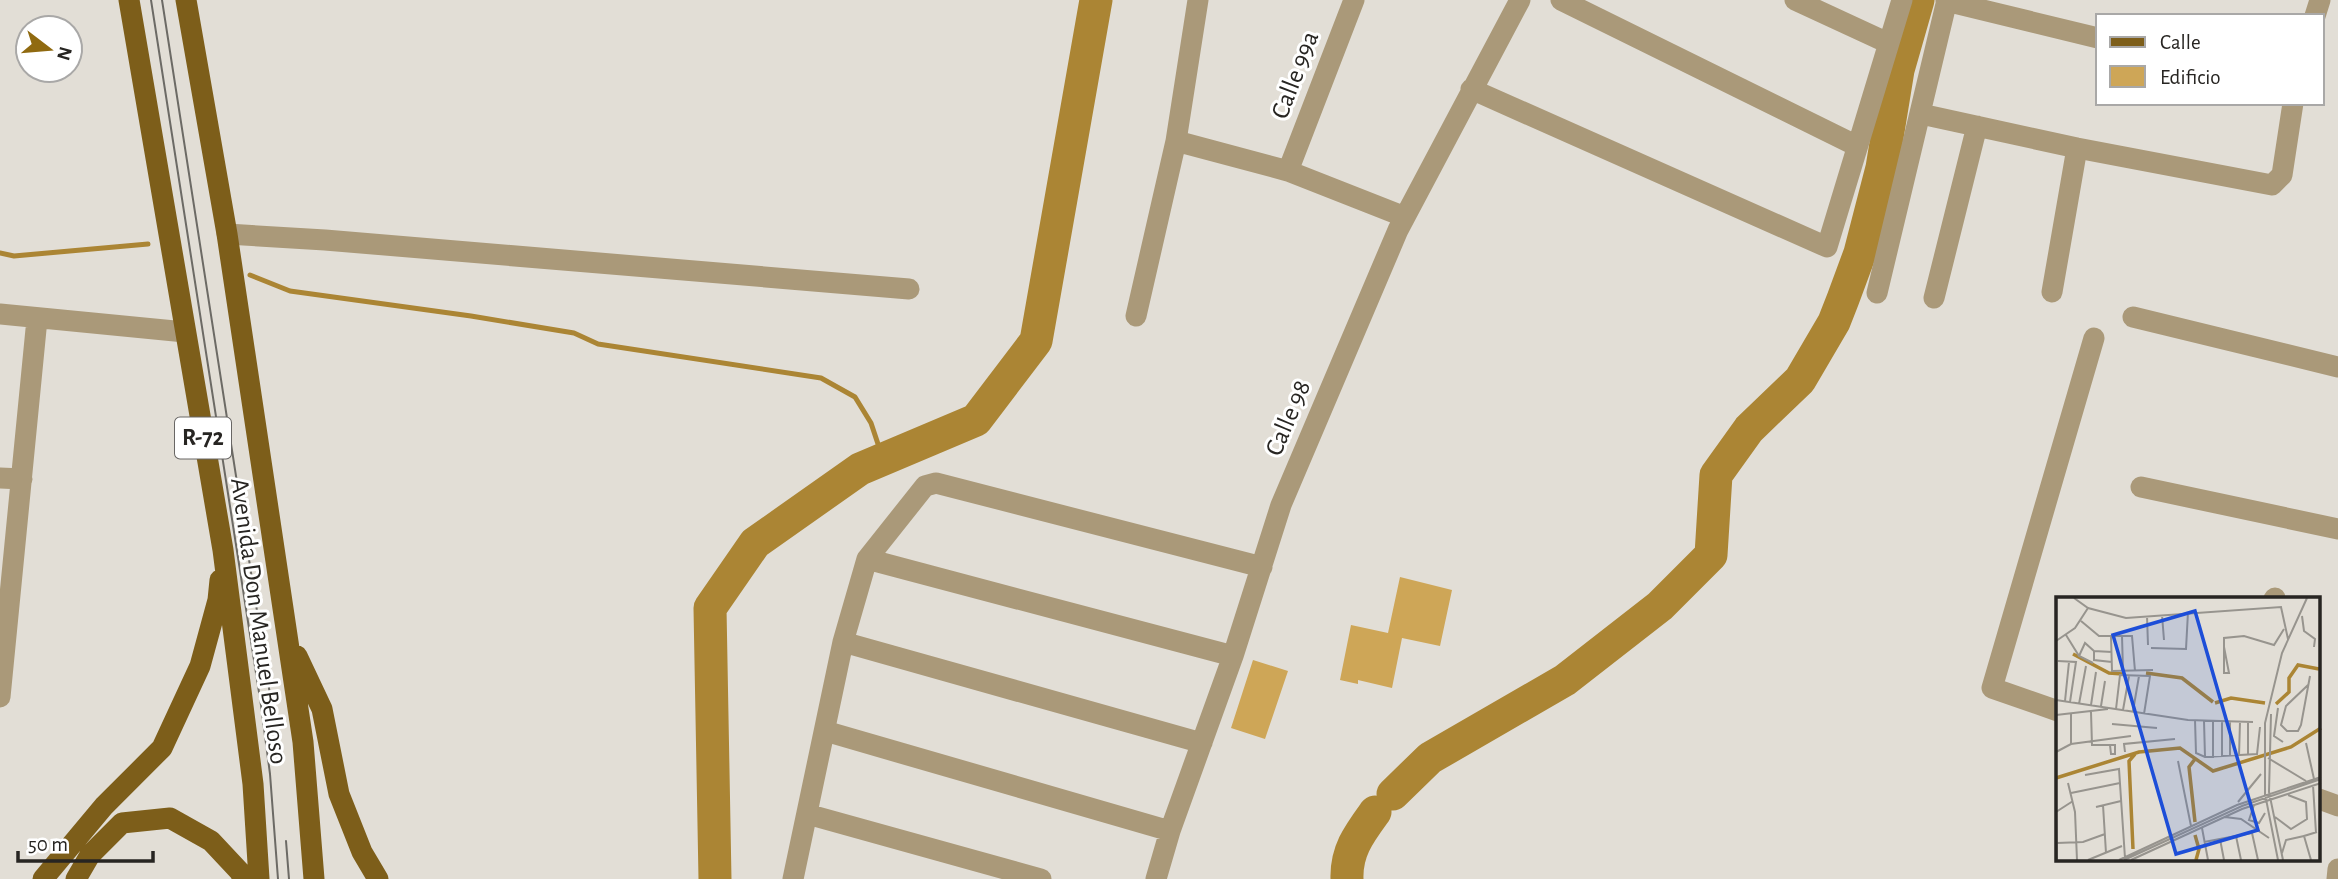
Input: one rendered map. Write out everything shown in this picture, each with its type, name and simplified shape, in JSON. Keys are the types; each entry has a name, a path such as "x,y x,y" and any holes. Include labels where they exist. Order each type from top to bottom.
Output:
{"main road":[{"name":"Avenida Don Manuel Belloso","path":"129,0 223,550 253,784 259,879"},
{"name":"Avenida Don Manuel Belloso","path":"186,0 227,234 303,742 314,879"},
{"path":"43,879 104,806 162,748 200,666 218,600 223,550"},
{"path":"286,633 322,709 339,794 362,852 378,879"},
{"path":"76,879 90,855 122,823 170,818 211,841 240,872 243,879"}],"street":[{"path":"1136,316 1176,141 1198,0"},
{"name":"Calle 99a","path":"1288,171 1354,0"},
{"name":"Calle 98","path":"1156,879 1170,831 1233,656 1281,505 1405,217 1520,0"},
{"path":"1561,0 1857,146"},
{"path":"1795,0 1888,43"},
{"path":"1471,89 1827,247 1902,0"},
{"path":"1877,293 1947,1 2096,37"},
{"path":"1921,114 2077,148 2272,185 2278,182 2282,175 2293,105"},
{"path":"1934,298 1977,126"},
{"path":"1176,141 1288,171 1405,217"},
{"path":"2052,292 2077,148"},
{"path":"227,234 909,289"},
{"path":"0,314 185,331"},
{"path":"2133,317 2338,368"},
{"path":"0,696 2,648 37,318"},
{"path":"2056,710 1992,688 2094,338"},
{"path":"0,478 22,479"},
{"path":"793,879 843,642 867,559 925,486 936,483 1262,567"},
{"path":"2141,487 2338,529"},
{"path":"867,559 1233,656"},
{"path":"843,642 1202,743"},
{"path":"825,730 1170,831"},
{"path":"2320,799 2338,806"},
{"path":"807,814 1041,879"},
{"path":"2337,879 2338,869"}],"building":[{"path":"1400,577 1452,590 1440,646 1402,638 1392,688 1358,680 1358,684 1340,680 1351,625 1388,633"},
{"path":"1253,660 1288,671 1265,739 1231,728"}],"waterway":[{"path":"715,879 710,608 755,543 860,469 976,420 1036,341 1096,0"},
{"path":"1393,794 1430,758 1565,680 1660,606 1711,555 1716,475 1749,429 1800,380 1834,322 1843,299 1860,253 1882,168 1898,70 1918,0"},
{"path":"0,253 14,256 148,244"},
{"path":"250,275 290,291 471,316 574,333 598,344 821,378 855,397 871,423 883,459"},
{"path":"1347,879 1351,851 1375,812"}],"tram line":[{"path":"151,0 261,705 270,774 278,879"},
{"path":"162,0 271,701"},
{"path":"286,841 289,879"}]}
